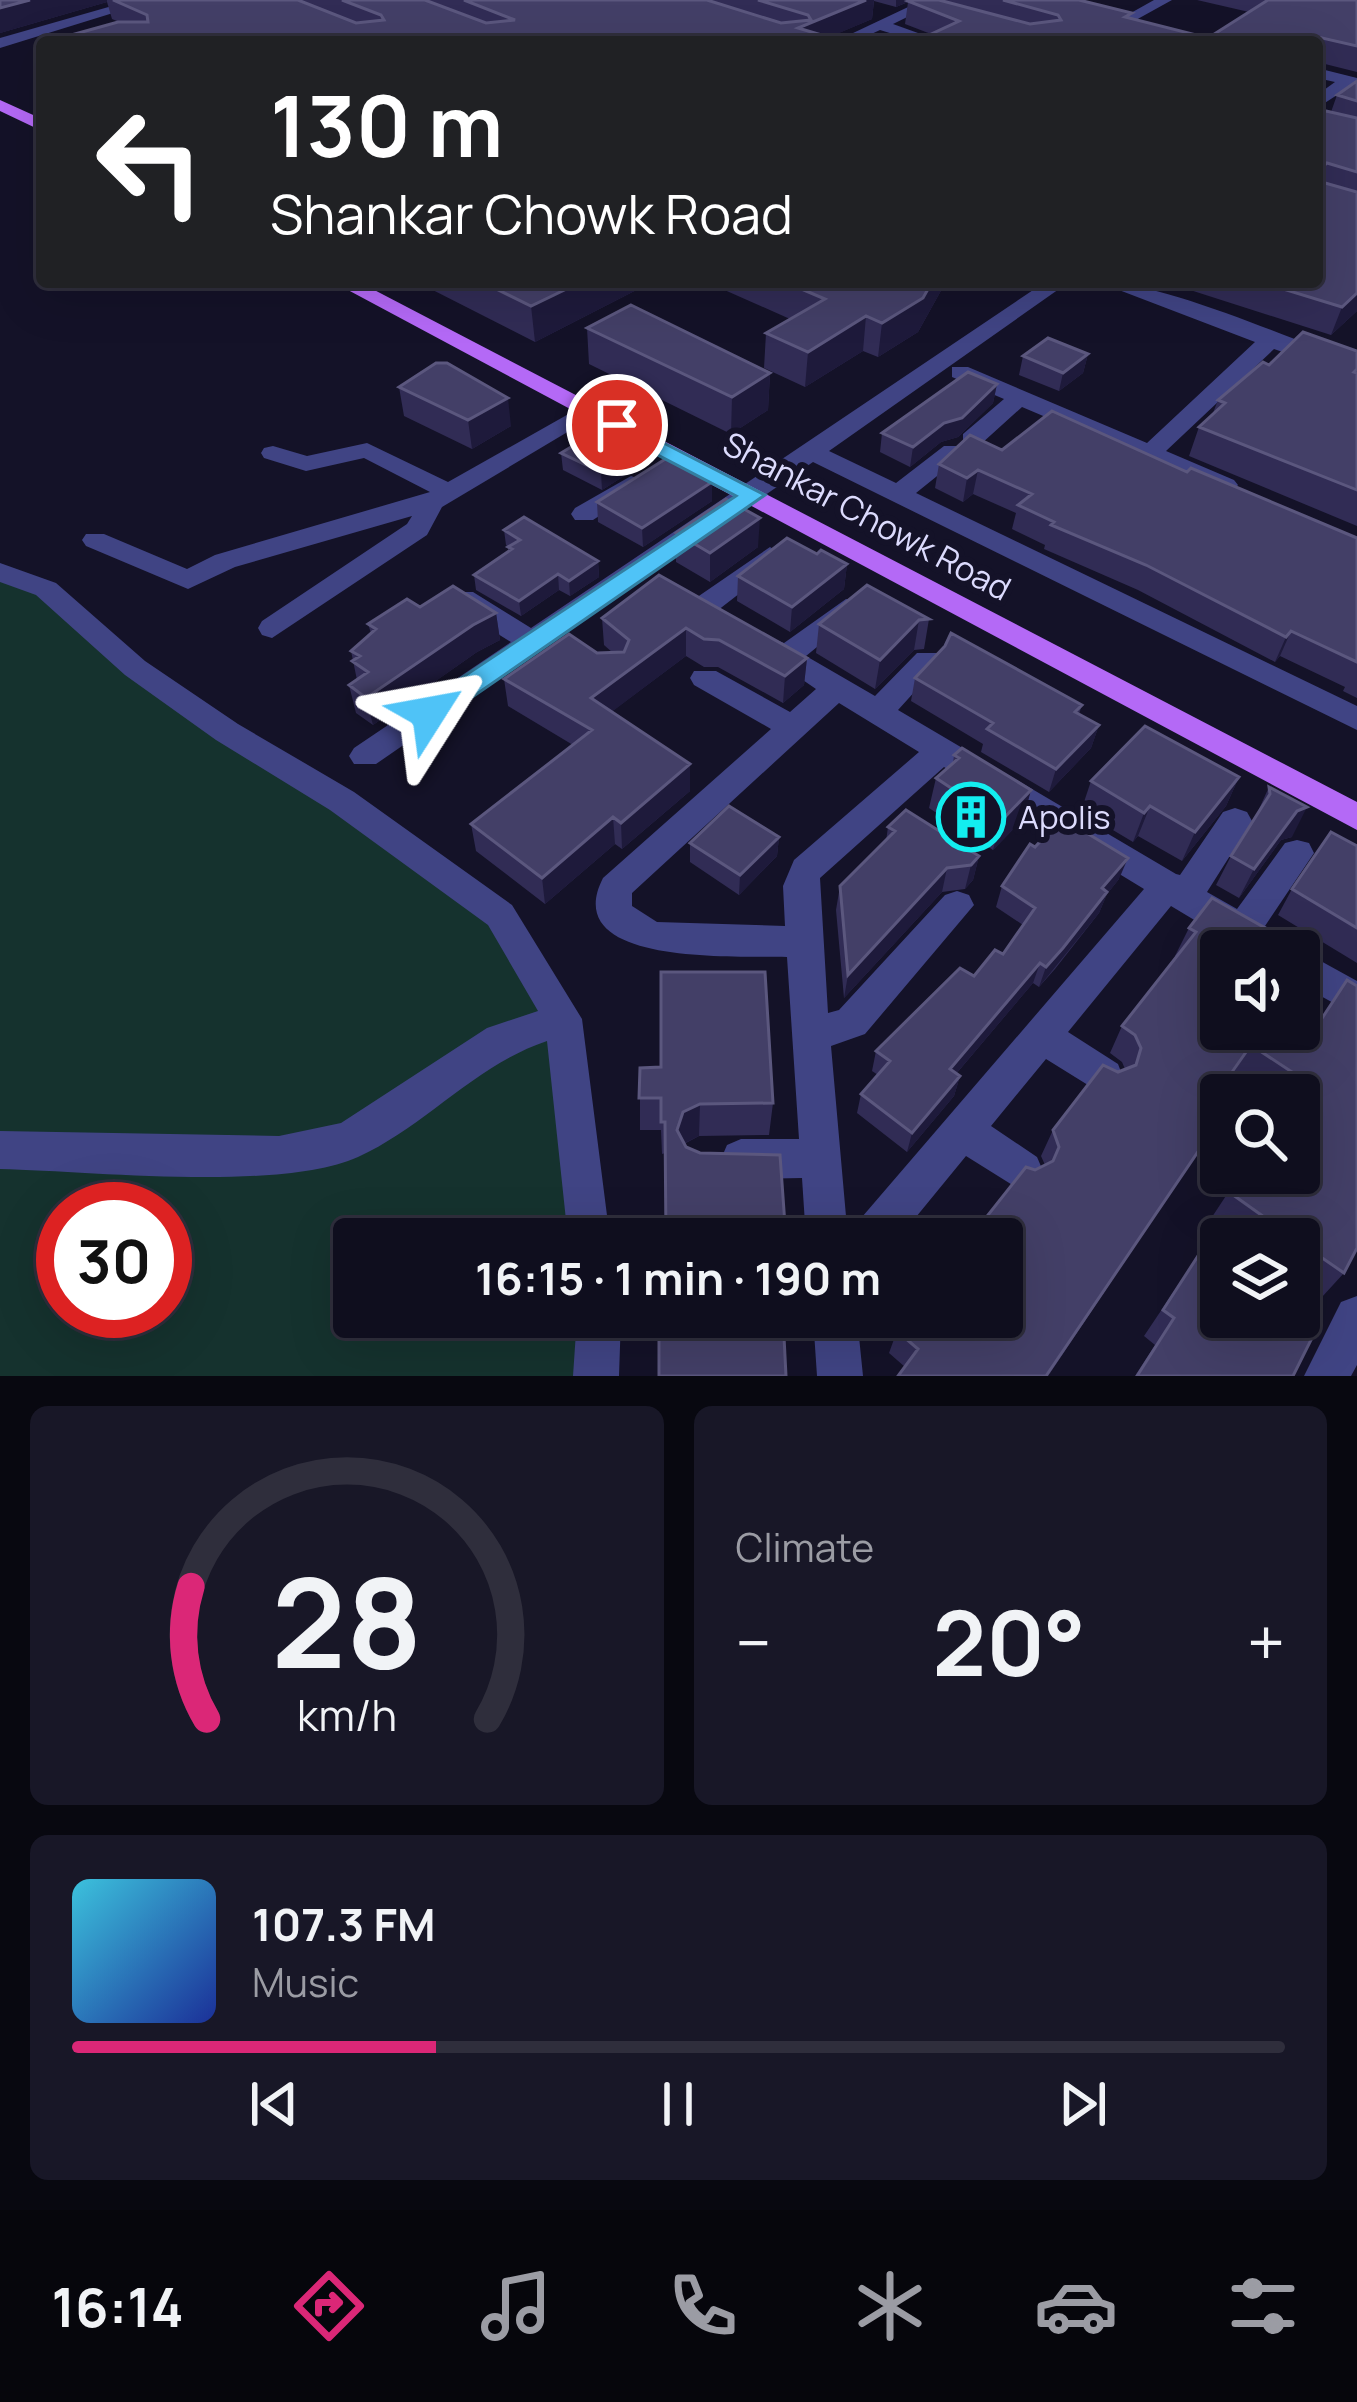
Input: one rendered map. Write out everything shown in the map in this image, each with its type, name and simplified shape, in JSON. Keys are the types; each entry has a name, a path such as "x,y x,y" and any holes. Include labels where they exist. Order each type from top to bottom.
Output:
{"main road":[{"path":"0,94 36,112"},
{"path":"0,105 36,123"},
{"name":"Shankar Chowk Road","path":"354,288 676,456 758,492 1357,797"},
{"name":"Shankar Chowk Road","path":"377,288 1357,817"}],"street":[{"path":"88,26 119,3 148,0"},
{"path":"851,36 877,18 898,16 935,0"},
{"path":"1120,23 1165,0"},
{"path":"918,8 952,17"},
{"path":"1098,17 1140,28"},
{"path":"877,18 920,36"},
{"path":"0,43 68,23 111,28"},
{"path":"1323,74 1353,82"},
{"path":"1323,100 1353,82"},
{"path":"1012,288 1037,297"},
{"path":"673,588 758,492 1050,288"},
{"path":"1125,288 1357,371"},
{"path":"1150,453 1271,339"},
{"path":"942,364 1248,496"},
{"path":"899,494 1020,398"},
{"path":"95,540 188,580 225,562 440,497 588,410"},
{"path":"273,453 305,464 368,450 440,497"},
{"path":"814,452 1357,719"},
{"path":"584,514 676,456"},
{"path":"272,628 418,529 440,497"},
{"path":"365,756 481,662 777,551"},
{"path":"0,572 46,589 134,668 227,732 342,801 500,915 562,1019 586,1218"},
{"path":"673,588 1242,930 1298,853"},
{"path":"458,596 544,637 580,648"},
{"path":"786,657 857,599"},
{"path":"878,712 927,660"},
{"path":"705,678 794,728"},
{"path":"801,942 651,937 614,913 611,901 615,888 836,688"},
{"path":"825,1218 798,902 806,870 942,750"},
{"path":"889,1218 1042,1035 1235,821"},
{"path":"810,1037 852,1022 957,905"},
{"path":"1320,978 1357,1000"},
{"path":"0,1150 279,1156 349,1141 500,1040 562,1019"},
{"path":"1042,1035 1104,1077"},
{"path":"963,1130 1022,1171"},
{"path":"701,1160 819,1158"},
{"path":"1327,1376 1357,1318"},
{"path":"596,1376 597,1338"},
{"path":"837,1338 840,1376"}],"green space":[{"path":"0,572 46,589 135,668 500,915 563,1019 587,1218 333,1218 333,1338 598,1338 596,1376 0,1376"}],"building":[{"path":"0,0 30,0 0,8"},
{"path":"113,0 298,0 356,23 384,20 342,0 425,0 486,23 515,20 464,0 707,0 781,23 811,20 808,15 758,0 866,0 798,28 825,36 68,36 118,22 148,22 147,15"},
{"path":"939,0 1030,24 1061,20 1058,15 1003,0 1079,0 1200,36 927,36 959,21 908,1"},
{"path":"1268,0 1357,0 1357,46 1323,36 1211,36"},
{"path":"1357,81 1357,101 1337,95"},
{"path":"1323,113 1357,118 1357,172 1327,163 1323,166"},
{"path":"1323,172 1325,183 1357,192 1357,293 1342,307 1280,288 1323,288"},
{"path":"494,288 568,288 531,306"},
{"path":"799,288 929,288 923,298 882,323 866,316 808,352 766,333 825,299"},
{"path":"631,305 770,373 732,397 587,328"},
{"path":"1303,332 1357,351 1357,490 1199,427 1225,403 1218,400 1263,362 1269,365"},
{"path":"1048,338 1088,354 1063,373 1023,356"},
{"path":"436,363 447,363 508,398 468,420 399,387"},
{"path":"968,372 997,384 962,418 944,423 913,447 882,433"},
{"path":"1052,411 1187,472 1191,468 1357,538 1357,662 1291,631 1286,637 1146,565 1051,525 1054,522 1018,505 1032,494 978,470 967,478 939,464 970,435 1002,450"},
{"path":"596,432 615,443 624,437 643,447 601,472 561,453"},
{"path":"667,458 712,482 642,528 597,502"},
{"path":"726,499 760,518 710,553 676,533"},
{"path":"524,517 598,561 569,581 558,574 519,601 474,575 520,540 504,530"},
{"path":"787,538 847,564 792,607 738,576"},
{"path":"659,575 807,658 785,676 686,628 591,698 690,764 621,823 613,817 542,878 471,824 592,730 504,679 569,634 597,653 624,652 629,640 602,618"},
{"path":"867,585 929,619 919,620 880,660 819,624"},
{"path":"453,586 496,613 366,698 349,685 368,672 352,661 360,656 351,651 376,629 368,624 407,599 420,607"},
{"path":"951,633 1082,705 1075,712 1099,725 1056,769 987,729 993,723 915,678"},
{"path":"1145,726 1239,777 1195,832 1150,806 1144,813 1091,781"},
{"path":"962,748 1031,790 1001,821 936,778 959,758 954,755"},
{"path":"1269,787 1307,807 1297,811 1254,869 1231,856 1270,794"},
{"path":"729,806 779,837 740,875 690,843"},
{"path":"906,810 979,856 971,865 947,868 848,975 840,886 895,831 888,827"},
{"path":"1062,818 1128,858 1063,948 1046,967 1040,963 950,1069 960,1076 912,1133 861,1094 890,1061 876,1051 960,968 974,976 995,950 1003,954 1035,908 1002,886 1030,844 1035,847"},
{"path":"1331,832 1357,846 1357,928 1292,889"},
{"path":"1212,898 1269,930 1200,930 1200,1050 1248,1050 1231,1074 1200,1074 1200,1149 1046,1376 898,1376 918,1349 905,1338 1023,1338 1023,1218 986,1218 1026,1167 1035,1170 1053,1161 1059,1147 1053,1130 1103,1065 1118,1072 1136,1065 1141,1048 1135,1035 1122,1026 1196,932 1189,928"},
{"path":"661,972 765,972 773,1103 700,1104 683,1112 677,1130 686,1147 700,1153 780,1155 784,1218 666,1218 661,1098 639,1098 640,1068 661,1067"},
{"path":"1347,980 1357,986 1357,1248 1344,1273 1320,1256 1320,1218 1266,1218 1232,1194 1320,1194 1320,1074 1295,1074 1259,1050 1320,1050 1320,1021"},
{"path":"1200,1253 1200,1338 1312,1338 1293,1376 1137,1376 1174,1318 1163,1310"},
{"path":"659,1338 784,1338 786,1376 659,1376"}],"place":[{"name":"Apolis","path":"971,817"}],"route":[{"path":"429,713 753,495 617,425"}]}
